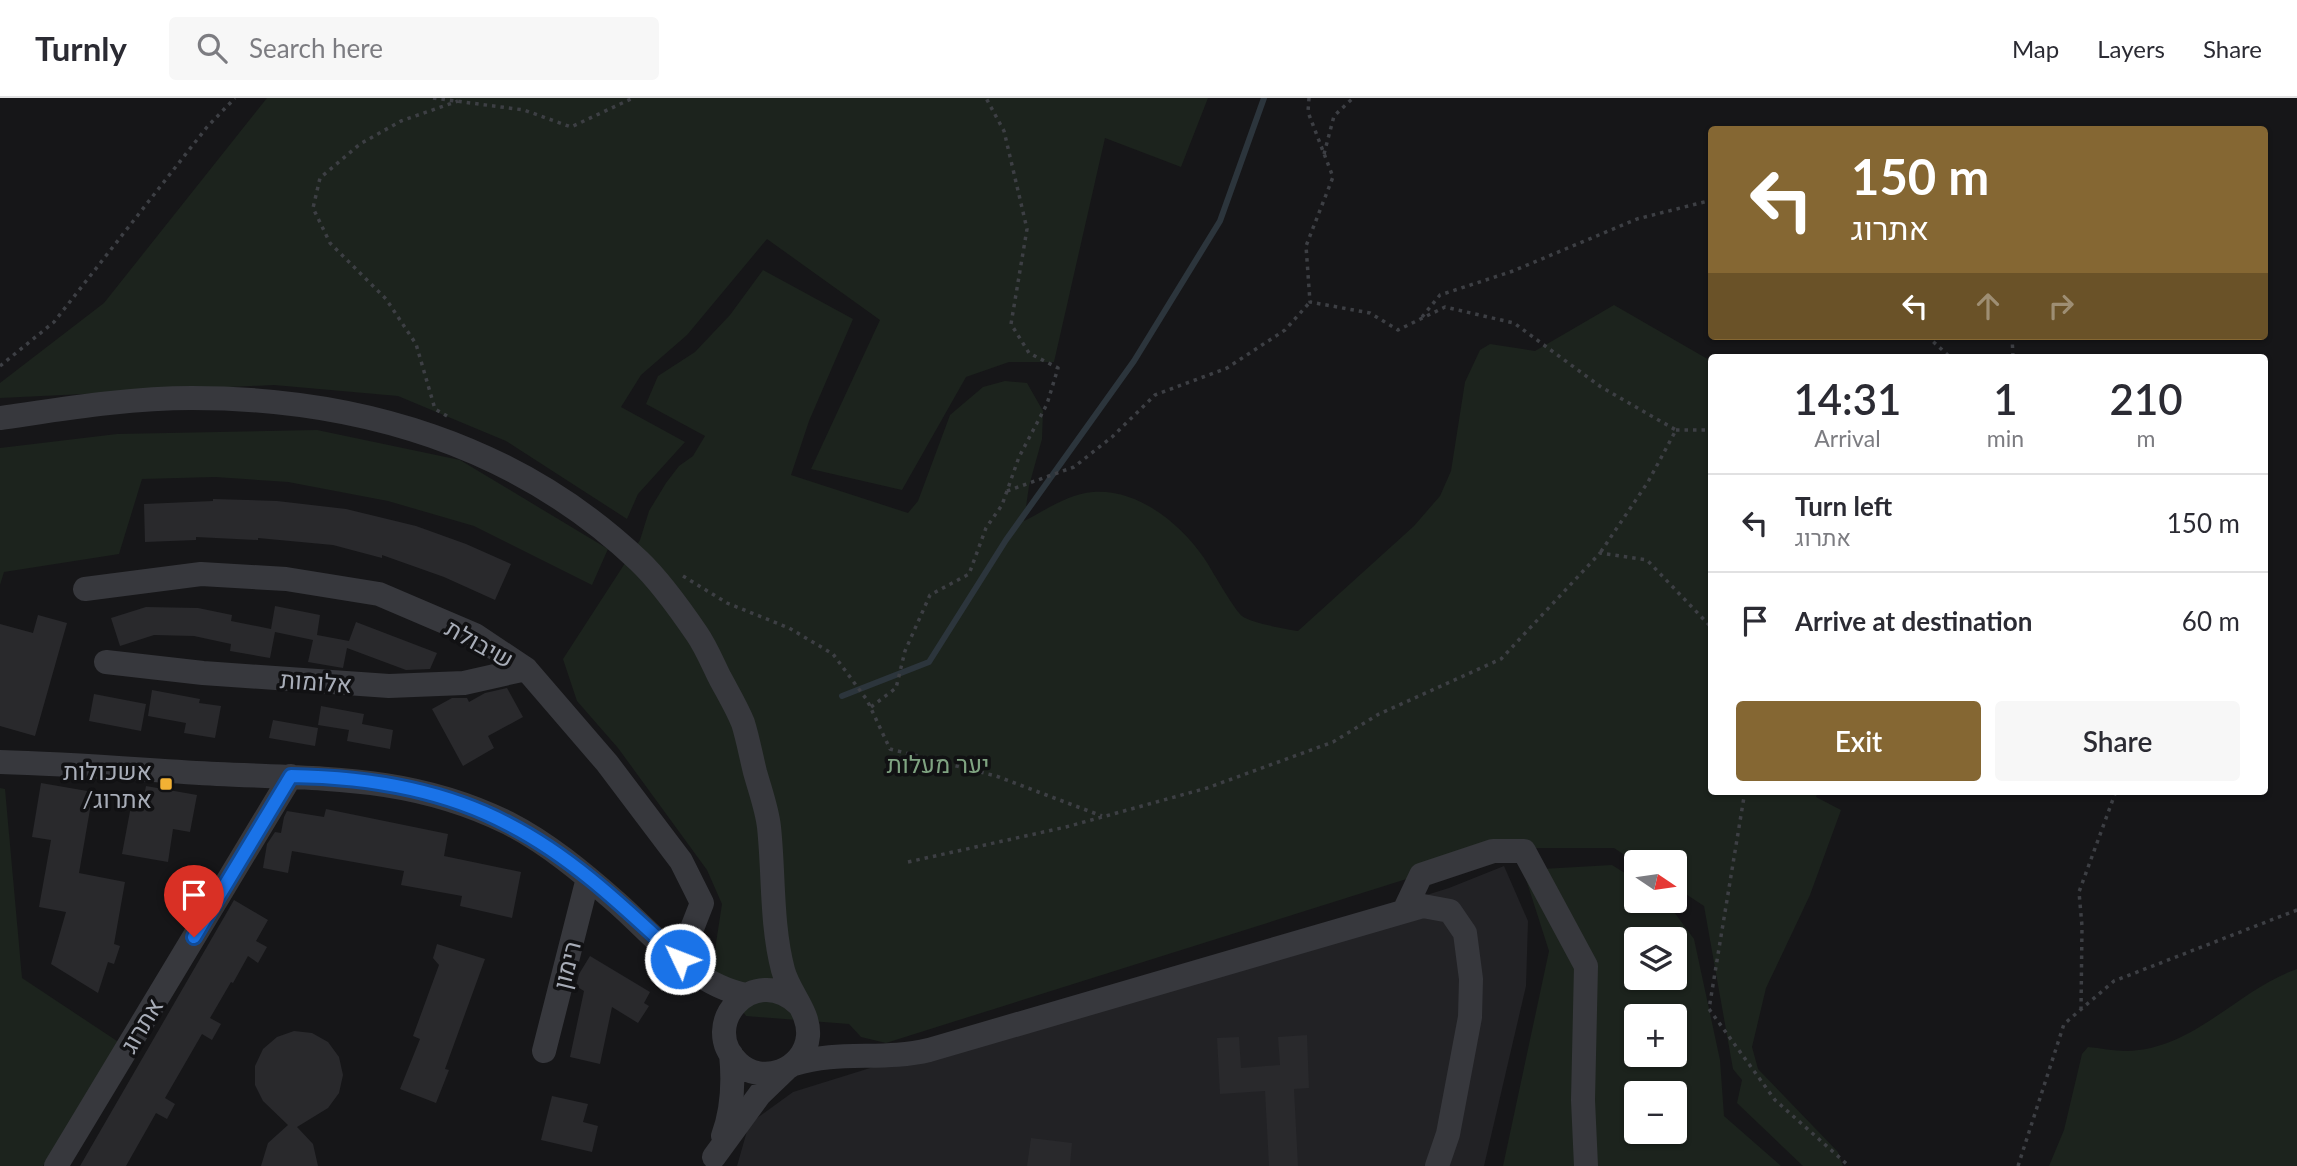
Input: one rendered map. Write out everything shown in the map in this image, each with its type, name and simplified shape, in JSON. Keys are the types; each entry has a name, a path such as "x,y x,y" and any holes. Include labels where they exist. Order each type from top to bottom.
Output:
{"street":[{"path":"0,418 82,406 191,398 296,404 396,423 488,456 570,503 641,563 699,636 743,723 769,822 777,936 784,976 808,1028 802,1054 765,1088 713,1162"},
{"name":"שיבולת","path":"85,589 201,574 286,579 379,594 475,635 526,669 607,763 681,861 702,903 685,964"},
{"name":"אלומות","path":"106,662 203,673 389,686 464,683 526,669"},
{"path":"0,762 375,782 426,792 469,806 509,824 545,846 588,878 685,964 702,981 714,1002 728,1045 744,1068 757,1073 777,1073 823,1056 894,1056 929,1050 1404,911 1423,906 1450,911 1465,933 1471,979 1470,1017 1448,1134 1437,1166"},
{"name":"אתרוג","path":"56,1166 291,776"},
{"path":"1404,911 1421,875 1493,851 1524,851 1586,965 1583,1100 1586,1166"},
{"name":"רימון","path":"544,1051 588,878"},
{"path":"713,1162 731,1108 733,1075 726,1023 730,1010 748,994 769,968 776,949 777,936"},
{"path":"685,964 718,988 748,994 762,990 776,991 788,996 815,1031 830,1043 854,1052 873,1055"}],"path":[{"path":"0,366 54,322 207,127 236,98"},
{"path":"433,98 524,110 571,127 633,98"},
{"path":"870,707 896,688 905,651 930,595 970,574 986,528 1002,505 1019,457 1047,404 1058,368 1029,353 1011,324 1027,229 1004,131 986,98"},
{"path":"1007,491 1074,467 1112,437 1155,395 1227,368 1285,330 1310,302 1306,246 1333,177 1308,113 1309,98"},
{"path":"1323,156 1334,116 1353,98"},
{"path":"447,416 435,410 416,344 386,299 330,243 313,208 320,178 360,144 401,121 458,101"},
{"path":"1420,319 1440,295 1513,271 1637,219 1708,201"},
{"path":"1310,302 1370,313 1398,330 1445,307 1514,323 1601,387 1676,430 1708,430"},
{"path":"1931,340 1947,354"},
{"path":"908,862 1066,827 1206,788 1333,742 1379,714 1501,659 1600,553 1648,482 1676,430"},
{"path":"1600,553 1647,560 1708,624"},
{"path":"676,574 688,578 727,603 789,628 833,654 870,707 890,749 996,776 1104,817"},
{"path":"1744,795 1709,1009 1775,1100 1849,1166"},
{"path":"2081,1010 2082,926 2079,892 2115,795"},
{"path":"2018,1166 2064,1024 2114,981 2297,909"}],"shaded area":[{"path":"1504,866 1528,921 1526,986 1484,1166 737,1166 749,1124 793,1092 1449,888"}],"green space":[{"path":"267,98 1208,98 1181,167 1105,138 1054,362 1009,362 966,377 902,490 811,469 880,320 767,239 687,335 641,375 621,407 685,442 638,494 627,519 506,441 398,396 274,385 0,398 0,383 104,303"},
{"name":"יער מעלות","path":"763,270 853,319 809,421 791,475 908,513 918,501 950,415 983,387 1005,381 1027,383 1043,411 1042,439 1029,486 1024,521 1057,503 1084,493 1110,493 1142,502 1183,532 1204,558 1242,616 1298,631 1414,526 1440,496 1451,471 1465,382 1480,350 1490,344 1535,351 1614,305 1708,359 1708,795 1817,795 1841,810 1810,895 1766,988 1752,1047 1758,1069 1838,1152 1843,1166 1803,1166 1737,1103 1742,1080 1733,1069 1704,906 1687,895 1687,850 1624,850 1624,855 1614,848 1505,848 886,1043 861,1037 849,1024 746,1016 715,970 722,904 707,870 618,748 577,701 563,659 640,540 649,511 666,483 679,466 693,456 705,436 646,404 658,376 695,352 730,315"},
{"path":"317,430 460,460 608,549 592,585 474,526 388,501 288,482 215,477 142,479 119,554 4,572 0,585 0,448 117,434"},
{"path":"0,788 5,789 22,978 120,1043 43,1166 0,1166"},
{"path":"1612,865 1624,872 1624,914 1676,914 1685,927 1624,927 1624,990 1687,990 1687,930 1694,939 1720,1060 1724,1116 1781,1166 1503,1166 1549,951 1523,870"},
{"path":"2297,969 2297,1166 2049,1166 2064,1130 2082,1054 2088,1047 2126,1051 2173,1041 2255,990"}],"building":[{"path":"213,499 277,501 346,509 416,526 511,564 495,600 444,577 382,555 382,558 333,545 258,538 196,537 196,540 145,542 144,504"},
{"path":"275,606 320,615 317,635 349,641 356,622 437,653 430,669 406,670 347,648 343,668 308,662 313,640 275,632 270,658 230,651 231,644 194,636 154,635 120,646 111,618 146,607 198,608 232,615 231,621 271,629"},
{"path":"38,615 67,623 35,736 0,726 0,624 33,633"},
{"path":"507,688 523,717 488,736 494,748 463,766 432,709 452,698 467,698 469,702 485,693"},
{"path":"152,690 221,706 215,738 184,733 186,723 148,716"},
{"path":"94,694 146,704 141,731 89,721"},
{"path":"321,706 364,714 362,724 393,730 390,749 347,741 349,730 318,725"},
{"path":"273,720 318,728 315,746 269,738"},
{"path":"41,783 93,792 79,873 125,882 114,944 120,946 114,964 108,962 98,993 51,964 66,912 39,907 51,840 32,837"},
{"path":"146,786 197,795 190,832 173,829 168,862 122,854 131,806 142,808"},
{"path":"326,809 448,834 444,856 521,872 512,918 460,906 462,896 401,885 404,871 292,851 288,873 263,868 267,844 275,832 281,833 287,811 324,817"},
{"path":"234,900 268,920 256,941 267,947 258,963 248,956 233,983 231,982 210,1018 221,1024 212,1040 202,1034 165,1098 175,1104 167,1119 156,1113 126,1166 80,1166"},
{"path":"437,944 485,959 445,1069 449,1070 436,1103 400,1089 420,1039 413,1036 439,965 433,958"},
{"path":"590,956 650,992 644,1003 649,1006 638,1023 612,1007 600,1064 570,1057 584,991 576,986 579,974"},
{"path":"294,1031 312,1033 328,1042 339,1057 343,1075 339,1093 328,1108 297,1127 313,1144 318,1166 261,1166 268,1143 288,1125 263,1101 255,1085 255,1066 263,1049 277,1037"},
{"path":"1307,1035 1309,1088 1294,1089 1298,1166 1269,1166 1265,1091 1220,1094 1217,1038 1239,1037 1241,1068 1280,1065 1278,1037"},
{"path":"552,1096 588,1104 583,1122 598,1126 592,1152 541,1140"},
{"path":"1031,1138 1072,1143 1070,1166 1027,1166"}],"waterway":[{"path":"842,696 929,662 1006,540 1134,361 1220,221 1264,98"}],"place":[{"name":"אשכולות /אתרוג","path":"166,784"}],"route":[{"path":"194,937 291,776 317,776 375,782 426,792 469,806 509,824 580,871 680,959"}]}
